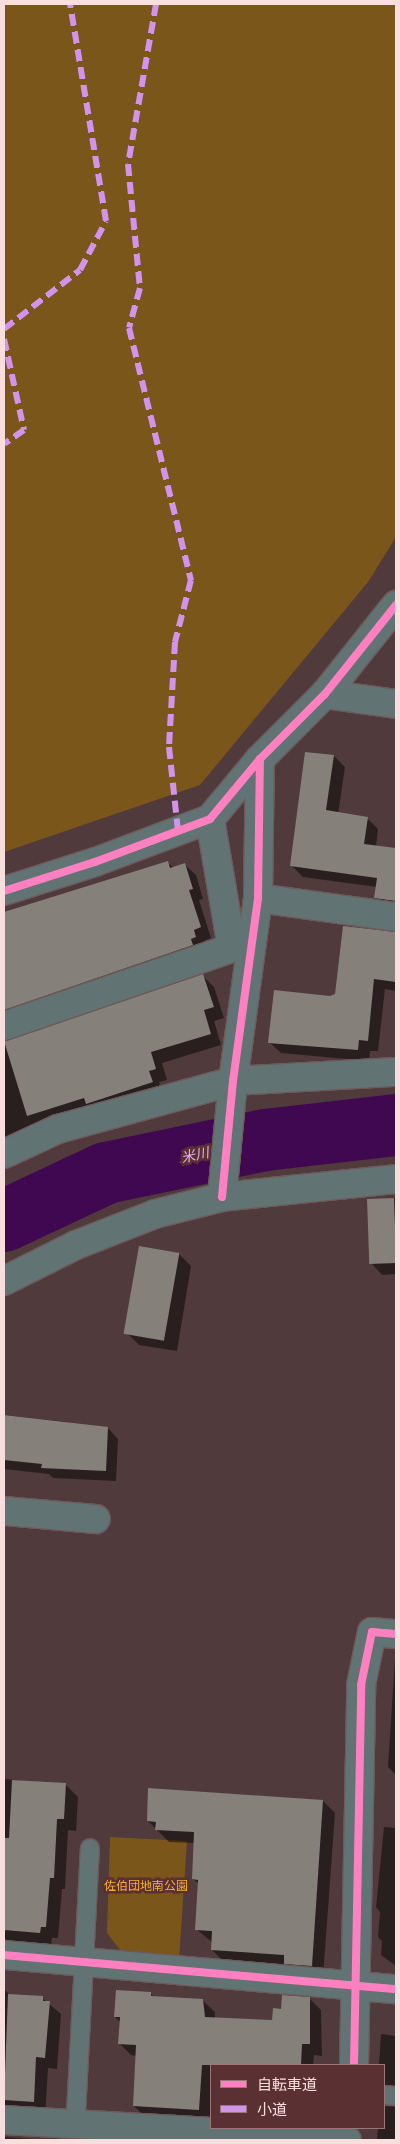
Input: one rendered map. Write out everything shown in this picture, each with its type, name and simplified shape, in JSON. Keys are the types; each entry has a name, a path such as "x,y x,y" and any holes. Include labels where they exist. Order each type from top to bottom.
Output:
{"street":[{"path":"4,891 95,862 210,819 260,759 325,694 396,605"},
{"path":"325,694 396,704"},
{"path":"223,1190 232,1090 241,943 258,898 260,759"},
{"path":"210,819 241,943"},
{"path":"258,898 396,917"},
{"path":"4,1026 241,943"},
{"path":"4,1154 58,1129 232,1090 396,1072"},
{"path":"4,1280 76,1245 223,1190 396,1179"},
{"path":"4,1511 96,1519"},
{"path":"354,2064 361,1685 372,1632 396,1634"},
{"path":"4,1955 396,1989"},
{"path":"4,2120 346,2140"}],"lane":[{"path":"76,2114 90,1848"}],"green space":[{"path":"4,4 396,4 396,537 368,582 200,785 4,852"},
{"name":"佐伯団地南公園","path":"110,1837 187,1841 179,1960 123,1954 107,1933"}],"building":[{"path":"305,752 334,755 326,810 368,817 364,844 396,848 396,901 374,898 377,878 290,866"},
{"path":"168,861 170,868 185,863 193,889 189,890 201,927 194,930 196,937 191,939 193,945 4,1010 4,912"},
{"path":"343,926 396,932 396,982 374,979 368,1041 359,1040 358,1050 268,1043 274,990 330,996 335,994"},
{"path":"203,974 214,1007 204,1010 211,1034 151,1052 156,1069 149,1071 153,1082 86,1104 84,1098 27,1116 4,1041"},
{"path":"394,1198 396,1263 369,1264 367,1199"},
{"path":"139,1246 179,1253 164,1341 124,1334"},
{"path":"4,1415 108,1427 106,1471 41,1468 42,1464 4,1460"},
{"path":"12,1780 66,1783 64,1819 57,1819 54,1878 50,1878 46,1927 41,1927 40,1933 4,1930 4,1838 9,1838"},
{"path":"148,1788 323,1800 312,1966 284,1964 284,1955 211,1950 212,1931 195,1930 198,1880 192,1879 194,1832 155,1830 156,1822 147,1821"},
{"path":"116,1990 151,1992 151,1996 203,1999 205,2017 272,2020 273,2008 281,2009 282,1995 310,1997 310,2044 302,2044 301,2064 202,2065 199,2110 133,2106 136,2045 118,2044 120,2017 114,2017"},
{"path":"8,1994 43,1996 43,2001 50,2001 45,2058 36,2057 34,2102 4,2100"}],"waterway":[{"name":"米川","path":"4,1221 106,1173 265,1140 396,1125"}],"marked path":[{"path":"4,329 80,270 106,221 70,4"},
{"path":"156,4 128,164 140,288 129,328 191,580 175,642 169,747 178,831"},
{"path":"4,339 24,430 4,444"}],"cycle path":[{"path":"4,891 95,862 210,819 260,759 325,694 396,605"},
{"path":"222,1197 233,1081 258,898 260,759"},
{"path":"354,2064 361,1685 372,1632 396,1634"},
{"path":"4,1955 396,1989"}]}
